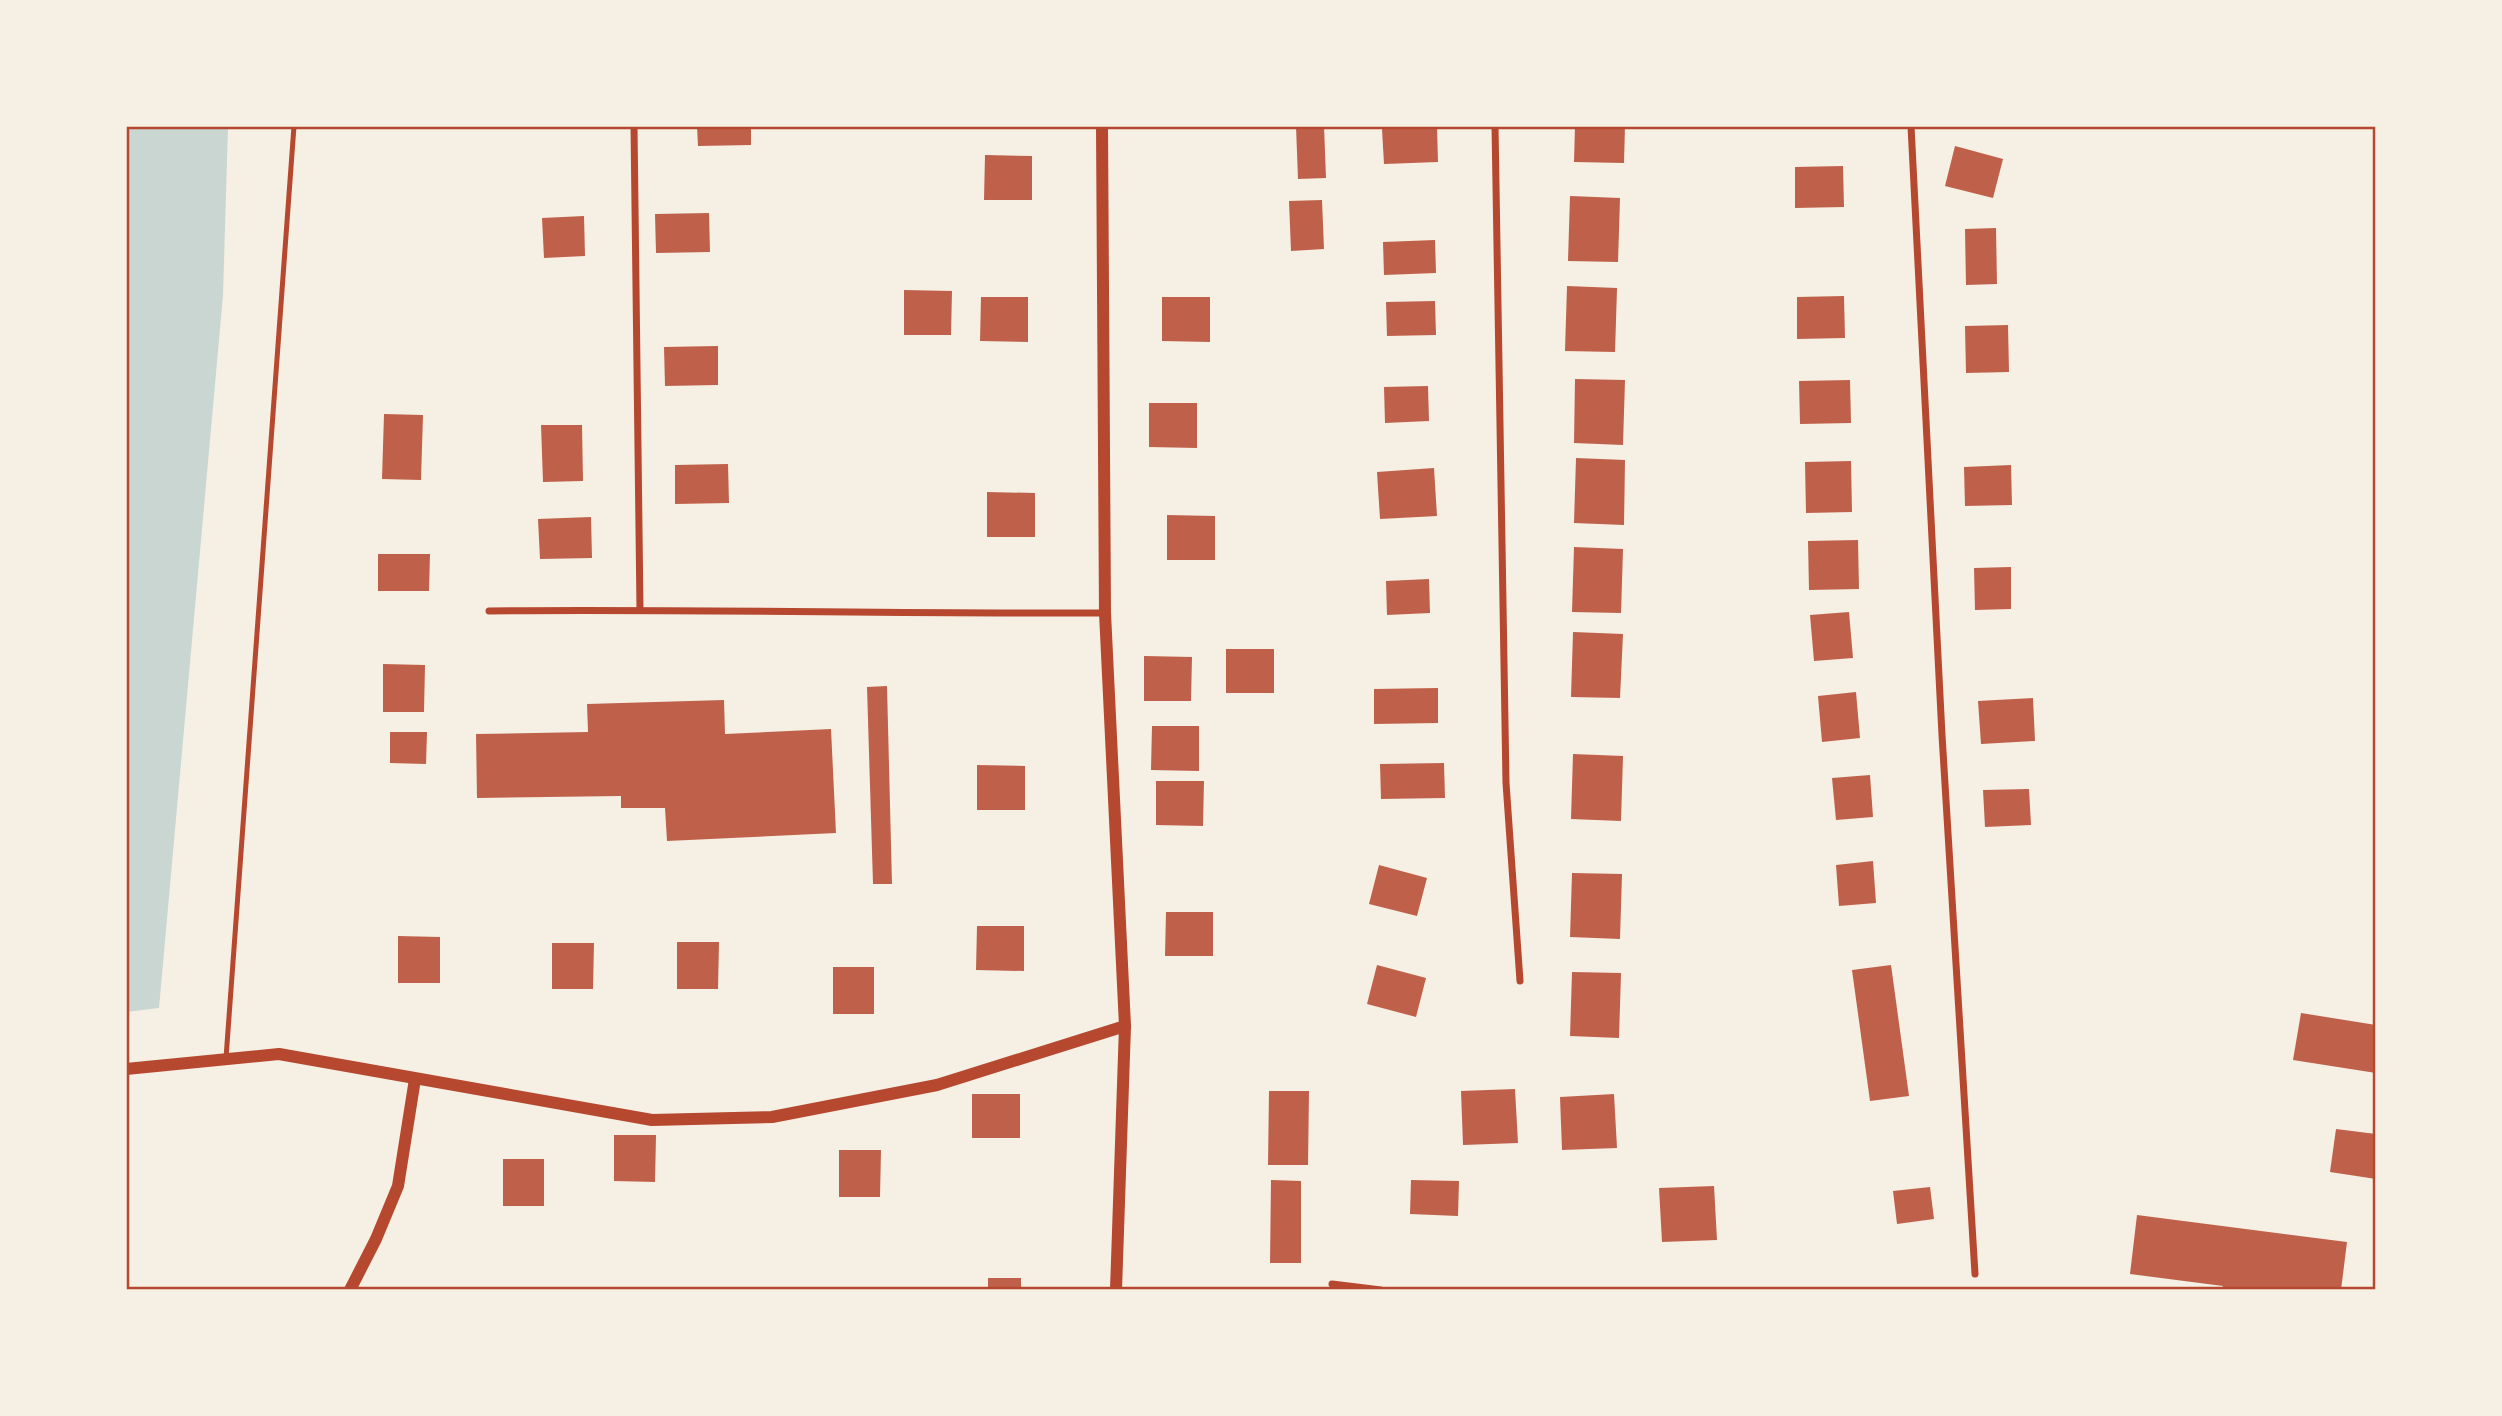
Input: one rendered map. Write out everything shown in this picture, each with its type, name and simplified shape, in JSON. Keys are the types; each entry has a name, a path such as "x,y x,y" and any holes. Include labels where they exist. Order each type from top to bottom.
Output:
{"street":[{"path":"634,126 640,610"},
{"path":"1102,126 1105,613 1125,1026 1116,1290"},
{"path":"1495,126 1506,783 1520,981"},
{"path":"1911,126 1942,735 1975,1274"},
{"path":"489,611 1105,613"},
{"path":"126,1069 279,1054 652,1120 772,1117 937,1085 1125,1026"},
{"path":"349,1290 376,1239 398,1186 415,1079"},
{"path":"1332,1284 1381,1290"}],"lane":[{"path":"226,1059 293,126"}],"shaded area":[{"path":"126,126 228,126 223,295 159,1008 126,1012"}],"building":[{"path":"697,126 751,126 751,145 698,146"},
{"path":"1296,126 1324,126 1326,178 1298,179"},
{"path":"1437,126 1438,162 1384,164 1382,129"},
{"path":"1575,126 1625,126 1624,163 1574,162"},
{"path":"1955,146 2003,159 1993,198 1945,186"},
{"path":"985,155 1032,156 1032,200 984,200"},
{"path":"1843,166 1844,207 1795,208 1795,167"},
{"path":"1570,196 1620,198 1618,262 1568,261"},
{"path":"1322,200 1324,249 1291,251 1289,201"},
{"path":"709,213 710,252 656,253 655,214"},
{"path":"584,216 585,256 544,258 542,218"},
{"path":"1996,228 1997,284 1966,285 1965,229"},
{"path":"1435,240 1436,273 1384,275 1383,242"},
{"path":"1567,286 1617,288 1615,352 1565,351"},
{"path":"904,290 952,291 951,335 904,335"},
{"path":"1844,296 1845,338 1797,339 1797,297"},
{"path":"981,297 1028,297 1028,342 980,341"},
{"path":"1162,297 1210,297 1210,342 1162,341"},
{"path":"1435,301 1436,335 1387,336 1386,302"},
{"path":"2008,325 2009,372 1966,373 1965,326"},
{"path":"718,346 718,385 665,386 664,347"},
{"path":"1575,379 1625,380 1623,445 1574,443"},
{"path":"1850,380 1851,423 1800,424 1799,381"},
{"path":"1428,386 1429,421 1385,423 1384,387"},
{"path":"1149,403 1197,403 1197,448 1149,447"},
{"path":"384,414 423,415 421,480 382,479"},
{"path":"541,425 582,425 583,481 543,482"},
{"path":"1576,458 1625,460 1624,525 1574,523"},
{"path":"1851,461 1852,512 1806,513 1805,462"},
{"path":"728,464 729,503 675,504 675,465"},
{"path":"2011,465 2012,505 1965,506 1964,467"},
{"path":"1434,468 1437,516 1380,519 1377,472"},
{"path":"987,492 1035,493 1035,537 987,537"},
{"path":"1167,515 1215,516 1215,560 1167,560"},
{"path":"591,517 592,558 540,559 538,519"},
{"path":"1858,540 1859,589 1809,590 1808,541"},
{"path":"1574,547 1623,549 1621,613 1572,612"},
{"path":"378,554 430,554 429,591 378,591"},
{"path":"2011,567 2011,609 1975,610 1974,568"},
{"path":"1429,579 1430,613 1387,615 1386,581"},
{"path":"1849,612 1853,658 1814,661 1810,615"},
{"path":"1573,632 1623,634 1620,698 1571,697"},
{"path":"1226,649 1274,649 1274,693 1226,693"},
{"path":"1144,656 1192,657 1191,701 1144,701"},
{"path":"383,664 425,665 424,712 383,712"},
{"path":"887,686 892,884 873,884 867,687"},
{"path":"1438,688 1438,723 1374,724 1374,689"},
{"path":"1856,692 1860,738 1822,742 1818,696"},
{"path":"2033,698 2035,741 1981,744 1978,701"},
{"path":"724,700 725,734 831,729 836,833 667,841 665,808 621,808 621,796 477,798 476,734 588,732 587,704"},
{"path":"1152,726 1199,726 1199,771 1151,770"},
{"path":"390,732 427,732 426,764 390,763"},
{"path":"1573,754 1623,756 1621,821 1571,819"},
{"path":"1444,763 1445,798 1381,799 1380,764"},
{"path":"977,765 1025,766 1025,810 977,810"},
{"path":"1870,775 1873,817 1836,820 1832,778"},
{"path":"1156,781 1204,781 1203,826 1156,825"},
{"path":"2029,789 2031,825 1985,827 1983,790"},
{"path":"1873,861 1876,903 1839,906 1836,865"},
{"path":"1379,865 1427,878 1417,916 1369,904"},
{"path":"1572,873 1622,874 1620,939 1570,937"},
{"path":"1166,912 1213,912 1213,956 1165,956"},
{"path":"977,926 1024,926 1024,971 976,970"},
{"path":"398,936 440,937 440,983 398,983"},
{"path":"677,942 719,942 718,989 677,989"},
{"path":"552,943 594,943 593,989 552,989"},
{"path":"1377,965 1426,978 1416,1017 1367,1004"},
{"path":"1891,965 1909,1096 1870,1101 1852,970"},
{"path":"833,967 874,967 874,1014 833,1014"},
{"path":"1572,972 1621,973 1619,1038 1570,1036"},
{"path":"2301,1013 2376,1025 2376,1073 2293,1060"},
{"path":"1515,1089 1518,1143 1463,1145 1461,1091"},
{"path":"1269,1091 1309,1091 1308,1165 1268,1165"},
{"path":"972,1094 1020,1094 1020,1138 972,1138"},
{"path":"1614,1094 1617,1148 1562,1150 1560,1097"},
{"path":"2336,1129 2376,1134 2376,1179 2330,1172"},
{"path":"614,1135 656,1135 655,1182 614,1181"},
{"path":"839,1150 881,1150 880,1197 839,1197"},
{"path":"503,1159 544,1159 544,1206 503,1206"},
{"path":"1271,1180 1301,1181 1301,1263 1270,1263"},
{"path":"1411,1180 1459,1181 1458,1216 1410,1214"},
{"path":"1714,1186 1717,1240 1662,1242 1659,1188"},
{"path":"1930,1187 1934,1219 1897,1224 1893,1191"},
{"path":"2137,1215 2347,1242 2341,1290 2222,1290 2223,1286 2130,1274"},
{"path":"988,1278 1021,1278 1021,1290 988,1290"}]}
